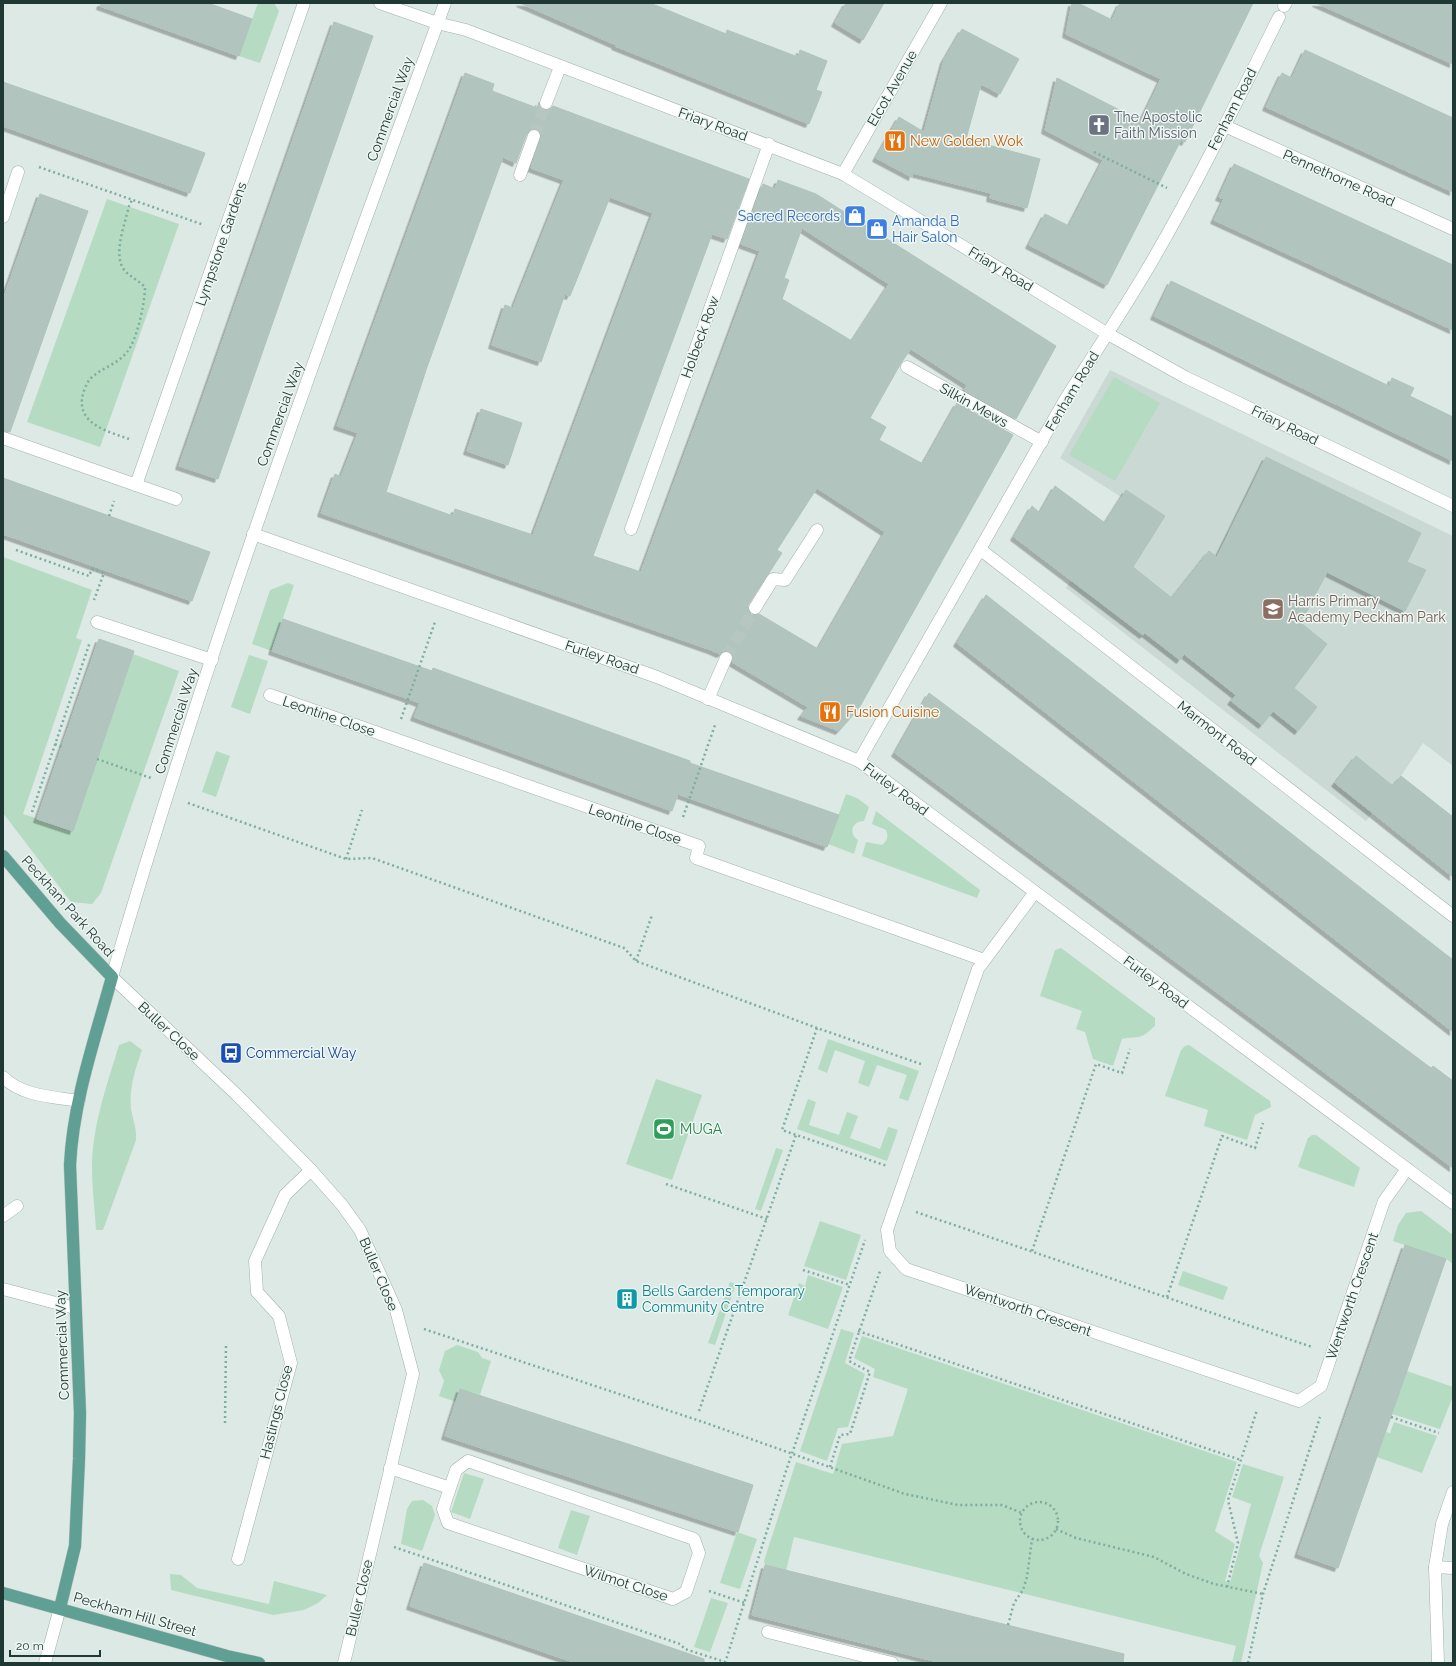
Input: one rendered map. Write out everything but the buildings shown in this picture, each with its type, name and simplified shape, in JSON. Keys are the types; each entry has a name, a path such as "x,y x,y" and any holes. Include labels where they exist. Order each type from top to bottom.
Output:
{"main road":[{"name":"Peckham Park Road","path":"3,856 60,923 112,977"},
{"name":"Commercial Way","path":"60,1608 75,1546 80,1413 70,1165 72,1136 78,1101 112,977"},
{"name":"Peckham Hill Street","path":"3,1593 227,1656 259,1663"}],"street":[{"name":"Lympstone Gardens","path":"136,485 304,3"},
{"name":"Friary Road","path":"380,3 437,23 466,30 560,67 769,144 843,174 1108,334 1185,377 1453,506"},
{"name":"Commercial Way","path":"112,977 170,790 253,534 445,3"},
{"name":"Elcot Avenue","path":"843,174 941,3"},
{"name":"Fenham Road","path":"859,761 981,550 1065,400 1096,350 1108,334 1187,198 1283,9"},
{"path":"546,103 560,67"},
{"name":"Pennethorne Road","path":"1224,126 1453,229"},
{"path":"520,176 534,136"},
{"name":"Holbeck Row","path":"631,529 769,144"},
{"path":"3,217 18,172"},
{"name":"Silkin Mews","path":"907,367 1042,442"},
{"path":"3,438 176,499"},
{"path":"755,608 773,579 785,580 817,530"},
{"name":"Furley Road","path":"253,534 657,676 708,699 859,761 1453,1203"},
{"name":"Marmont Road","path":"981,550 1453,916"},
{"path":"97,622 212,660"},
{"path":"708,699 726,658"},
{"name":"Leontine Close","path":"270,695 699,846 696,858 984,960"},
{"path":"890,1251 887,1230 978,969 1035,892"},
{"name":"Buller Close","path":"112,977 237,1095 311,1170 342,1205 360,1230 399,1320 413,1374 372,1540 344,1663"},
{"path":"3,1077 9,1084 22,1090 78,1101"},
{"name":"Hastings Close","path":"238,1559 291,1363 279,1316 257,1292 254,1261 285,1195 311,1170"},
{"name":"Wentworth Crescent","path":"890,1251 906,1269 1299,1401 1321,1386 1384,1201 1407,1170"},
{"path":"3,1216 17,1206"},
{"path":"3,1289 75,1308"},
{"name":"Wilmot Close","path":"468,1461 694,1539 699,1553 686,1592 673,1599 448,1523 443,1509 450,1488 456,1470 468,1461"},
{"path":"390,1468 450,1488"},
{"path":"1438,1663 1436,1567 1442,1524 1453,1492"},
{"path":"1436,1567 1453,1568"},
{"name":"Commercial Way","path":"45,1663 60,1608"},
{"path":"768,1632 892,1663"}],"path":[{"path":"1094,152 1187,198"},
{"path":"18,172 22,162 225,232"},
{"path":"132,200 129,206 119,252 119,260 126,272 145,287 145,296 133,343 127,352 90,379 83,394 82,403 86,416 97,427 150,446"},
{"path":"16,550 89,576 92,568 104,573 88,619 97,622 32,812"},
{"path":"394,738 442,601"},
{"path":"676,838 723,704"},
{"path":"55,744 62,747"},
{"path":"97,759 170,790 346,859 372,858 434,879 624,948 636,961 817,1028 942,1071"},
{"path":"346,859 362,810"},
{"path":"636,961 652,915"},
{"path":"817,1028 782,1130 907,1173"},
{"path":"1032,1251 1096,1064 1122,1073 1130,1049"},
{"path":"1167,1297 1222,1136 1255,1148 1263,1124"},
{"path":"699,1411 796,1135"},
{"path":"666,1184 767,1219"},
{"path":"896,1205 1332,1354"},
{"path":"372,1540 680,1644 685,1649 725,1662 792,1454 871,1225 887,1230"},
{"path":"830,1467 840,1435 850,1434 870,1372 849,1361 878,1273 890,1251"},
{"path":"803,1270 850,1285"},
{"path":"399,1320 706,1423 905,1494 958,1505 1002,1505 1022,1513"},
{"path":"858,1331 980,1370 1241,1460"},
{"path":"226,1343 226,1423"},
{"path":"1227,1587 1238,1543 1228,1500 1264,1389"},
{"path":"1248,1663 1263,1594 1320,1417"},
{"path":"1391,1417 1438,1433"},
{"path":"1041,1502 1047,1504 1056,1512 1058,1524 1053,1534 1043,1540 1032,1539 1023,1531 1020,1525 1022,1513 1030,1504 1041,1502"},
{"path":"1056,1529 1076,1538 1154,1557 1186,1574 1227,1587 1263,1594"},
{"path":"1008,1625 1014,1603 1023,1590 1027,1576 1032,1539"},
{"path":"718,1594 745,1603"}],"shaded area":[{"name":"Harris Primary Academy Peckham Park","path":"1110,370 1453,536 1453,766 1423,743 1401,776 1366,821 1066,588 1121,497 1060,458"}],"green space":[{"path":"258,3 274,3 279,11 260,63 239,56"},
{"path":"107,199 179,224 100,447 27,422"},
{"path":"1114,377 1160,403 1115,481 1069,455"},
{"path":"3,557 92,590 76,638 82,640 23,814 73,830 133,654 179,671 101,893 92,904 71,902 3,813"},
{"path":"288,583 294,585 272,651 252,644 270,590"},
{"path":"249,655 268,661 250,714 231,707"},
{"path":"216,751 230,756 216,797 202,792"},
{"path":"846,794 857,798 869,807 864,821 854,825 852,831 858,840 854,854 828,844"},
{"path":"876,811 980,890 977,898 862,856 866,842 882,845 887,839 886,830 872,824"},
{"path":"1061,948 1155,1018 1155,1026 1145,1034 1138,1037 1122,1039 1113,1066 1093,1059 1085,1032 1076,1029 1082,1011 1040,996 1055,950"},
{"path":"828,1039 919,1071 908,1101 899,1098 907,1075 877,1065 869,1087 858,1083 865,1061 835,1050 827,1073 818,1069"},
{"path":"130,1041 142,1050 135,1072 131,1094 131,1109 136,1140 103,1230 96,1230 92,1168 97,1121 119,1045"},
{"path":"1189,1045 1270,1101 1271,1107 1255,1115 1247,1140 1204,1126 1208,1110 1165,1096 1181,1050 1185,1046"},
{"name":"MUGA","path":"656,1079 702,1095 672,1180 626,1164"},
{"path":"808,1099 816,1102 809,1125 839,1135 847,1112 858,1116 850,1138 880,1149 888,1127 898,1130 887,1161 797,1129"},
{"path":"1312,1135 1316,1135 1360,1168 1354,1187 1298,1167 1308,1138"},
{"path":"776,1148 783,1150 761,1211 755,1209"},
{"path":"1421,1211 1453,1235 1453,1264 1446,1259 1393,1241 1398,1225 1406,1213"},
{"path":"820,1221 861,1235 846,1280 804,1266"},
{"path":"1183,1271 1228,1287 1223,1300 1178,1285"},
{"path":"808,1275 843,1287 828,1329 788,1315 799,1283 805,1286"},
{"path":"730,1282 736,1284 715,1345 708,1343"},
{"path":"841,1329 854,1333 845,1363 865,1374 848,1427 838,1428 827,1461 800,1451"},
{"path":"862,1336 1237,1462 1215,1531 1235,1544 1225,1581 1230,1583 1251,1504 1232,1497 1243,1464 1284,1477 1259,1556 1263,1563 1241,1663 1232,1663 1236,1646 794,1537 786,1571 765,1565 764,1561 796,1462 833,1474 842,1444 893,1436 908,1389 873,1377 875,1369 854,1358"},
{"path":"457,1345 478,1352 482,1358 491,1361 480,1395 460,1389 456,1402 439,1396 444,1381 439,1370 445,1351"},
{"path":"1407,1371 1453,1387 1453,1396 1440,1429 1392,1414"},
{"path":"1394,1422 1437,1436 1422,1473 1377,1457 1386,1432 1390,1433"},
{"path":"464,1473 484,1479 470,1519 451,1512"},
{"path":"423,1500 432,1506 435,1515 422,1551 401,1544 407,1509 412,1501"},
{"path":"571,1510 590,1516 577,1555 558,1548"},
{"path":"737,1532 757,1539 740,1589 720,1583"},
{"path":"170,1574 181,1575 197,1588 269,1604 274,1581 327,1595 318,1603 304,1610 273,1615 171,1590"},
{"path":"711,1598 728,1603 710,1652 694,1647"}],"tunnel":[{"path":"534,136 546,103"},
{"path":"726,658 755,608"}],"place":[{"name":"The Apostolic Faith Mission","path":"1099,125"},
{"name":"New Golden Wok","path":"895,141"},
{"name":"Sacred Records","path":"855,216"},
{"name":"Amanda B Hair Salon","path":"877,229"},
{"name":"Harris Primary Academy Peckham Park","path":"1273,609"},
{"name":"Fusion Cuisine","path":"830,712"},
{"name":"Commercial Way","path":"231,1053"},
{"name":"MUGA","path":"664,1129"},
{"name":"Bells Gardens Temporary Community Centre","path":"627,1299"}]}
